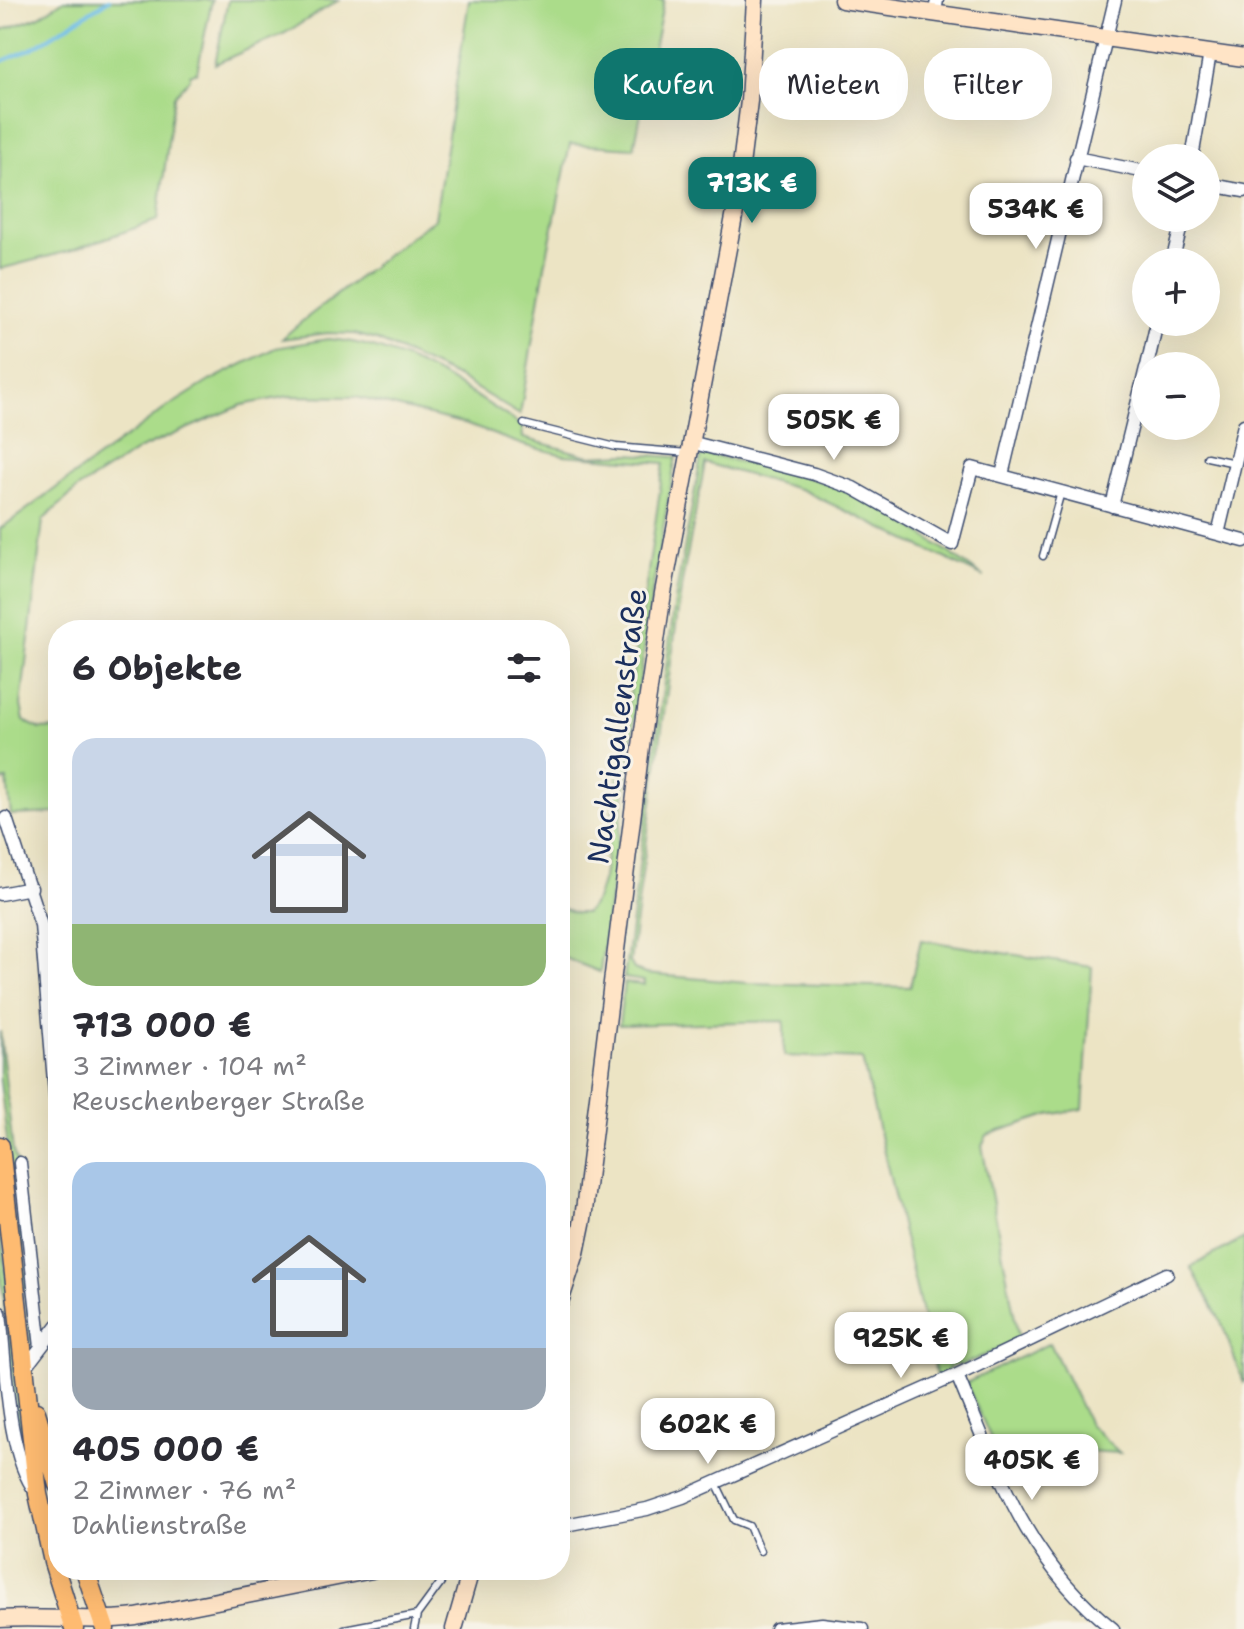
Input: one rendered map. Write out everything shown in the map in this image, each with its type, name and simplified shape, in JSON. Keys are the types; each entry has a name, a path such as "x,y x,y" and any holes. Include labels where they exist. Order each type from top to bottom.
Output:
{"main road":[{"name":"Nachtigallenstraße","path":"570,1246 585,1208 643,730 689,448 740,175 755,0"},
{"path":"842,0 936,6 1244,58"},
{"path":"0,1146 38,1494 48,1533"},
{"path":"26,1376 48,1451"},
{"path":"60,1580 72,1625"},
{"path":"88,1580 104,1625"},
{"path":"0,1619 43,1617 72,1625 104,1625 323,1580"},
{"path":"454,1629 468,1580"}],"street":[{"path":"1002,475 1115,0"},
{"path":"1194,144 1210,53"},
{"path":"1076,158 1132,169"},
{"path":"1220,187 1244,191"},
{"path":"1112,506 1132,424"},
{"path":"1218,534 1244,425"},
{"path":"689,448 814,474 853,488 952,544 972,468 1244,541"},
{"path":"6,818 41,925 48,975"},
{"path":"0,894 31,888"},
{"path":"20,1163 41,1347"},
{"path":"570,1524 656,1507 716,1482 957,1375 1167,1274"},
{"path":"0,1313 16,1449 27,1480 38,1494"},
{"path":"26,1376 48,1338"},
{"path":"957,1375 1009,1497 1034,1544 1072,1594 1113,1629"},
{"path":"776,1629 822,1624 862,1629"}],"lane":[{"path":"524,424 616,447 689,448"},
{"path":"1207,457 1235,463"},
{"path":"1043,556 1061,492"},
{"path":"716,1482 734,1520 749,1526 760,1551"},
{"path":"414,1629 417,1615 443,1580"},
{"path":"344,1629 417,1615"}],"green space":[{"path":"64,0 212,0 197,72 190,75 174,96 158,220 69,251 0,269 0,31 38,17"},
{"path":"228,0 339,0 285,33 215,64"},
{"path":"469,0 664,0 654,48 594,48 594,120 640,120 634,148 570,144 545,266 520,415 457,377 377,340 354,334 328,333 282,339 435,219"},
{"path":"328,339 380,349 430,370 477,397 522,426 523,438 589,456 627,454 676,457 652,591 600,972 570,960 570,911 586,913 597,898 603,878 664,463 564,455 523,445 462,423 356,397 289,396 242,405 140,449 77,489 43,520 21,705 24,721 40,729 48,729 48,813 11,815 7,780 0,781 0,529 166,408 211,380 275,348"},
{"path":"705,454 800,475 854,494 904,522 984,577 802,490 705,463 682,582 630,962 634,969 645,974 747,983 910,987 921,940 1092,967 1083,1109 1048,1115 987,1135 982,1146 1019,1340 960,1366 948,1368 949,1371 937,1377 862,1059 784,1056 784,1021 619,1025 624,983 644,985 644,981 624,978 676,594 701,457"},
{"path":"0,1031 35,1345 31,1346 0,1079"},
{"path":"0,1221 27,1463 18,1431 0,1265"},
{"path":"1244,1238 1244,1384 1222,1324 1191,1267"},
{"path":"1050,1343 1089,1424 1120,1453 1071,1450 1007,1474 966,1383"}],"waterway":[{"path":"0,62 31,49 109,0"}]}
